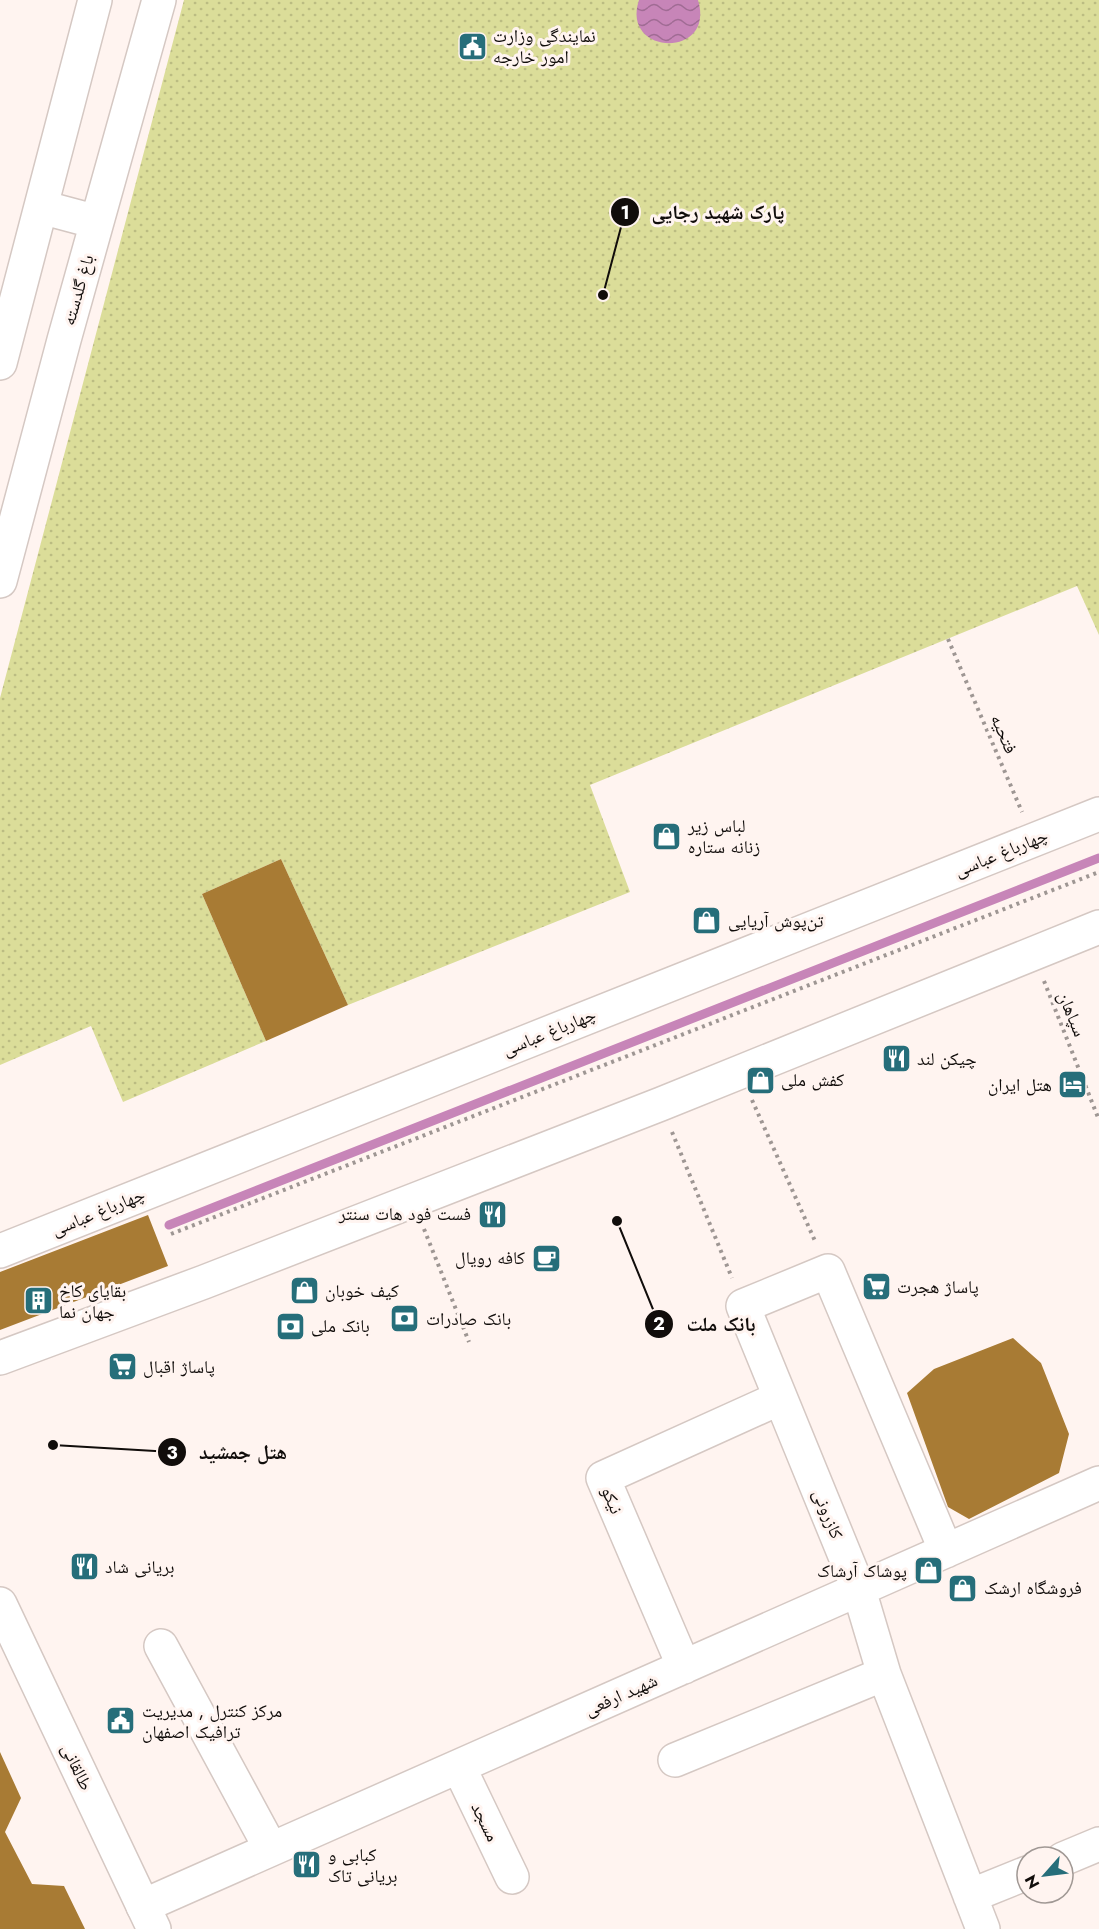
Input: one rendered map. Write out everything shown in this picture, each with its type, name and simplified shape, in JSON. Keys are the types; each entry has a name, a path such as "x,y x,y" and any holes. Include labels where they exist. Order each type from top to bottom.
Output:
{"street":[{"path":"0,363 95,0"},
{"name":"باغ گلدسته","path":"0,581 159,0"},
{"path":"41,207 97,222"},
{"name":"چهارباغ عباسی","path":"0,1251 1099,814"},
{"path":"0,1358 661,1104 1099,927"},
{"path":"743,1306 828,1271 946,1551"},
{"name":"کازرونی","path":"743,1306 859,1590 884,1674 983,1929"},
{"name":"نیکو","path":"684,1667 603,1478 780,1398"},
{"name":"شهید ارفعی","path":"148,1918 271,1850 1099,1483"},
{"name":"طالقانی","path":"0,1604 148,1918"},
{"path":"161,1646 271,1850"},
{"path":"675,1760 884,1674"},
{"name":"مسجد","path":"459,1767 512,1877"},
{"path":"1075,1854 1099,1844"},
{"path":"970,1896 1015,1878"}],"path":[{"name":"فتحیه","path":"948,639 1034,840"},
{"path":"171,1234 1099,872"},
{"name":"سپاهان","path":"1033,952 1099,1120"},
{"path":"740,1072 828,1271"},
{"path":"661,1104 743,1306"},
{"path":"413,1200 469,1342"}],"green space":[{"path":"184,0 1099,0 1099,635 1077,586 590,785 630,892 348,1005 281,859 202,894 266,1041 123,1102 91,1026 0,1065 0,698"}],"water":[{"path":"639,0 698,0 700,19 694,33 682,41 668,43 654,40 643,32 637,18"}],"building":[{"path":"281,859 348,1005 266,1041 202,894"},
{"name":"بقایای کاخ جهان نما","path":"148,1215 168,1266 0,1330 0,1272"},
{"path":"1013,1338 1041,1363 1069,1434 1059,1473 969,1519 948,1507 907,1393 934,1369"},
{"path":"0,1752 21,1798 5,1832 32,1884 64,1886 85,1929 0,1929"}],"waterway":[{"path":"169,1225 1099,858"}],"place":[{"name":"نمایندگی وزارت امور خارجه","path":"472,46"},
{"name":"پارک شهید رجایی","path":"603,295"},
{"name":"لباس زیر زنانه ستاره","path":"667,836"},
{"name":"تن‌پوش آریایی","path":"707,921"},
{"name":"چیکن لند","path":"896,1059"},
{"name":"کفش ملی","path":"760,1080"},
{"name":"هتل ایران","path":"1073,1085"},
{"name":"فست فود هات سنتر","path":"492,1214"},
{"name":"بانک ملت","path":"617,1221"},
{"name":"کافه رویال","path":"546,1258"},
{"name":"پاساژ هجرت","path":"876,1287"},
{"name":"کیف خوبان","path":"304,1291"},
{"name":"بقایای کاخ جهان نما","path":"38,1301"},
{"name":"بانک صادرات","path":"405,1319"},
{"name":"بانک ملی","path":"290,1326"},
{"name":"پاساژ اقبال","path":"122,1367"},
{"name":"هتل جمشید","path":"53,1445"},
{"name":"بریانی شاد","path":"84,1567"},
{"name":"پوشاک آرشاک","path":"928,1571"},
{"name":"فروشگاه ارشک","path":"963,1588"},
{"name":"مرکز کنترل , مدیریت ترافیک اصفهان","path":"121,1721"},
{"name":"کبابی و بریانی تاک","path":"307,1865"}]}
